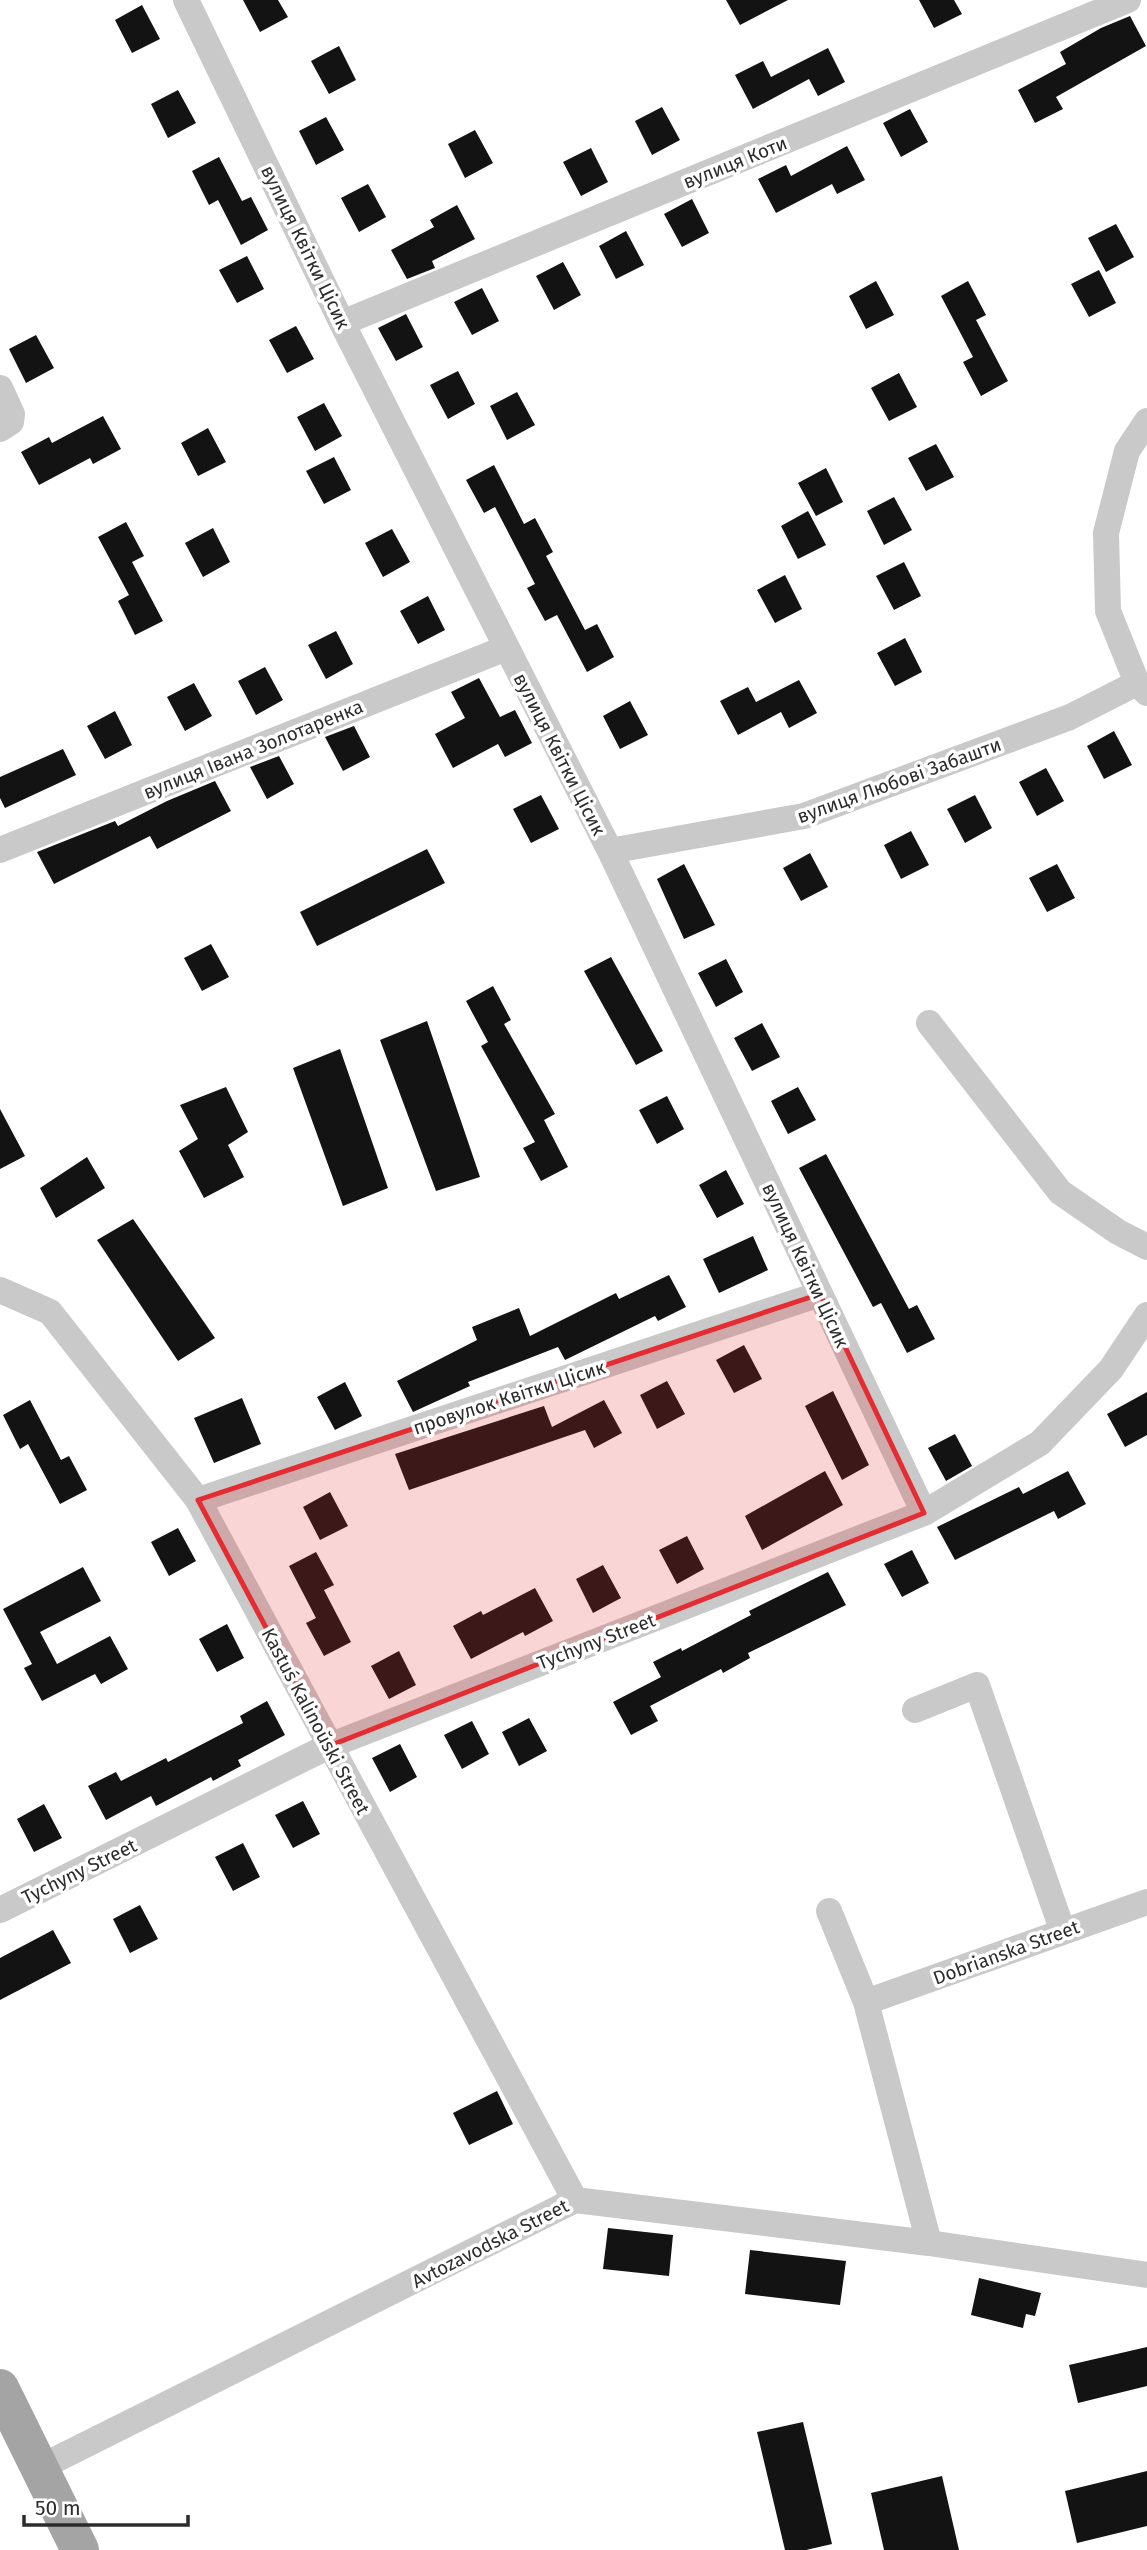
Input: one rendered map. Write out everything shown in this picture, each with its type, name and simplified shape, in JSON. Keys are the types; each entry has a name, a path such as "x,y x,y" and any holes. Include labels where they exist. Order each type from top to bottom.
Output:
{"main road":[{"path":"0,2388 80,2550"}],"street":[{"name":"вулиця Квітки Цісик","path":"186,0 342,323 610,851 924,1513"},
{"name":"вулиця Коти","path":"342,323 1115,3"},
{"path":"0,388 12,414 11,422 0,429"},
{"name":"вулиця Любові Забашти","path":"610,851 804,817 1142,688 1108,611 1106,533 1127,451 1147,421"},
{"name":"вулиця Івана Золотаренка","path":"0,850 506,648"},
{"path":"929,1023 1060,1192 1118,1232 1147,1247"},
{"name":"Kastuś Kalinoŭski Street","path":"0,1290 50,1312 198,1500 575,2200"},
{"name":"провулок Квітки Цісик","path":"198,1500 820,1294"},
{"name":"Tychyny Street","path":"0,1910 329,1746 924,1513 1040,1443 1111,1370 1147,1315"},
{"path":"915,1710 977,1685 1063,1932"},
{"name":"Dobrianska Street","path":"866,2002 1147,1902"},
{"path":"829,1911 866,2002 929,2243"},
{"name":"Avtozavodska Street","path":"39,2468 575,2200 929,2243 1147,2275"}],"highlighted area":[{"path":"820,1294 924,1513 329,1746 198,1500"}],"building":[{"path":"243,0 278,0 288,17 260,32"},
{"path":"726,0 788,0 740,25"},
{"path":"919,0 954,0 962,14 934,28"},
{"path":"142,5 160,39 132,53 115,20"},
{"path":"1130,16 1146,46 1056,97 1063,109 1035,123 1018,90 1066,64 1060,52 1101,28"},
{"path":"339,46 356,80 329,94 311,61"},
{"path":"828,48 845,82 818,96 809,79 753,109 735,75 763,61 771,77"},
{"path":"178,90 196,123 168,138 151,104"},
{"path":"662,107 680,140 652,155 635,121"},
{"path":"910,109 928,142 901,157 883,123"},
{"path":"326,117 344,150 316,165 299,131"},
{"path":"475,130 493,163 465,178 448,144"},
{"path":"847,146 865,180 837,194 832,184 776,213 758,179 786,165 791,176"},
{"path":"591,148 608,182 581,196 563,162"},
{"path":"219,157 242,201 251,197 268,230 241,245 218,200 209,205 192,171"},
{"path":"368,184 386,217 359,232 341,198"},
{"path":"692,199 709,233 682,247 664,214"},
{"path":"457,205 475,239 432,261 435,268 407,279 391,250 434,227 430,220"},
{"path":"1116,224 1134,257 1106,272 1088,238"},
{"path":"626,231 644,265 616,279 599,246"},
{"path":"247,256 264,289 237,303 219,270"},
{"path":"563,262 581,295 554,310 536,276"},
{"path":"1099,270 1116,303 1089,317 1071,284"},
{"path":"876,281 894,315 866,329 849,296"},
{"path":"968,281 986,315 976,320 1008,381 981,396 963,362 973,357 941,296"},
{"path":"482,288 499,321 472,335 454,302"},
{"path":"406,314 423,347 396,361 378,328"},
{"path":"296,326 314,359 287,373 269,340"},
{"path":"36,335 54,368 26,383 9,349"},
{"path":"458,371 475,404 448,419 430,385"},
{"path":"899,373 917,407 889,421 871,388"},
{"path":"517,392 535,425 507,440 490,406"},
{"path":"324,403 342,436 315,451 297,417"},
{"path":"103,416 121,449 93,464 90,458 39,485 21,452 49,437 52,443"},
{"path":"208,428 226,462 198,476 181,443"},
{"path":"936,444 954,477 926,491 908,458"},
{"path":"334,457 351,490 324,504 306,471"},
{"path":"494,465 524,524 535,518 553,552 546,556 585,630 597,624 614,657 587,672 557,615 545,621 527,588 535,584 495,507 484,513 466,480"},
{"path":"826,468 843,502 816,516 798,483"},
{"path":"894,497 912,530 884,545 867,511"},
{"path":"808,511 826,545 798,559 781,526"},
{"path":"126,522 144,556 132,562 163,621 135,635 118,601 129,595 98,537"},
{"path":"213,528 230,562 203,577 185,543"},
{"path":"392,529 410,562 383,577 365,543"},
{"path":"904,562 921,596 894,610 876,576"},
{"path":"785,575 802,609 775,623 757,590"},
{"path":"428,596 445,630 418,644 400,611"},
{"path":"336,631 353,664 326,679 308,645"},
{"path":"905,638 922,672 895,686 877,653"},
{"path":"265,667 283,700 256,715 238,681"},
{"path":"479,678 500,717 515,710 532,743 505,757 498,744 453,768 435,734 465,718 451,692"},
{"path":"799,680 817,713 789,728 781,712 738,735 720,701 748,687 756,702"},
{"path":"194,683 212,716 185,731 167,697"},
{"path":"630,701 648,735 620,749 603,716"},
{"path":"115,711 132,745 105,759 87,726"},
{"path":"354,726 370,757 343,771 325,737"},
{"path":"1114,731 1132,765 1104,779 1087,746"},
{"path":"63,749 76,775 5,808 0,798 0,777"},
{"path":"279,756 294,784 267,799 250,767"},
{"path":"1046,768 1064,801 1037,816 1019,782"},
{"path":"215,781 231,811 157,849 150,836 54,884 37,852 115,821 118,826"},
{"path":"541,795 559,829 531,843 513,809"},
{"path":"975,795 992,828 965,843 947,809"},
{"path":"911,831 929,865 901,879 884,845"},
{"path":"427,849 445,883 317,946 300,912"},
{"path":"810,853 828,887 801,901 783,868"},
{"path":"684,864 715,925 684,939 657,879"},
{"path":"1057,864 1075,898 1047,912 1029,878"},
{"path":"211,944 229,977 202,991 184,958"},
{"path":"611,957 663,1051 636,1065 584,971"},
{"path":"726,959 743,992 716,1007 698,973"},
{"path":"493,986 511,1020 504,1024 555,1114 544,1120 568,1167 541,1181 523,1148 535,1142 481,1046 488,1042 466,1001"},
{"path":"427,1021 480,1177 436,1191 380,1040"},
{"path":"762,1023 780,1057 752,1071 734,1038"},
{"path":"340,1049 388,1188 343,1206 293,1068"},
{"path":"226,1087 248,1132 228,1145 244,1177 204,1198 179,1151 198,1139 180,1105"},
{"path":"798,1087 816,1120 788,1134 771,1101"},
{"path":"667,1096 684,1129 657,1144 639,1110"},
{"path":"0,1109 25,1156 0,1169"},
{"path":"826,1154 909,1309 917,1305 935,1339 907,1353 881,1303 873,1307 799,1168"},
{"path":"87,1157 105,1188 56,1218 40,1188"},
{"path":"726,1170 744,1204 717,1218 699,1185"},
{"path":"133,1219 215,1338 178,1361 97,1240"},
{"path":"753,1236 768,1270 719,1293 703,1259"},
{"path":"669,1275 686,1307 658,1321 655,1316 565,1360 558,1347 468,1382 470,1386 413,1412 397,1381 477,1340 472,1327 519,1308 530,1336 616,1293 619,1299"},
{"path":"744,1345 762,1379 734,1393 716,1360"},
{"path":"667,1381 685,1414 657,1429 640,1395"},
{"path":"345,1382 362,1416 335,1430 317,1397"},
{"path":"833,1391 869,1465 842,1480 805,1406"},
{"path":"1147,1392 1147,1435 1125,1447 1107,1414"},
{"path":"242,1398 261,1444 214,1463 194,1418"},
{"path":"30,1400 61,1460 69,1456 87,1490 60,1504 28,1444 20,1449 3,1415"},
{"path":"604,1400 622,1433 594,1448 585,1430 409,1490 395,1454 544,1406 552,1427"},
{"path":"955,1434 972,1466 946,1481 928,1448"},
{"path":"825,1471 843,1505 762,1550 745,1516"},
{"path":"1068,1471 1086,1504 1058,1519 1054,1511 955,1560 937,1527 1019,1487 1023,1494"},
{"path":"330,1492 348,1526 320,1540 303,1507"},
{"path":"178,1528 196,1561 169,1576 151,1542"},
{"path":"687,1536 704,1569 677,1584 659,1550"},
{"path":"912,1550 929,1583 902,1597 884,1564"},
{"path":"316,1552 334,1585 324,1590 351,1642 324,1656 306,1623 316,1618 289,1566"},
{"path":"603,1565 621,1598 593,1613 576,1579"},
{"path":"83,1567 101,1601 40,1632 57,1664 110,1636 128,1669 101,1684 95,1674 42,1701 24,1668 32,1664 3,1609"},
{"path":"828,1572 846,1605 748,1653 750,1658 723,1673 721,1669 650,1706 658,1721 631,1735 613,1702 661,1677 653,1662 681,1648 682,1651 751,1615 749,1611"},
{"path":"535,1588 553,1621 525,1636 523,1632 471,1659 453,1626 481,1611 483,1615"},
{"path":"227,1624 244,1658 217,1672 199,1639"},
{"path":"399,1651 416,1685 389,1699 371,1666"},
{"path":"267,1701 285,1735 238,1760 241,1766 213,1781 211,1777 156,1806 151,1796 106,1820 88,1786 116,1772 121,1781 166,1758 168,1762 243,1723 240,1716"},
{"path":"529,1718 547,1751 519,1766 502,1732"},
{"path":"472,1721 489,1754 462,1769 444,1735"},
{"path":"400,1744 417,1777 390,1792 372,1758"},
{"path":"303,1801 320,1834 293,1848 275,1815"},
{"path":"44,1804 62,1838 34,1852 17,1819"},
{"path":"243,1843 260,1877 233,1891 215,1857"},
{"path":"140,1905 158,1939 130,1953 113,1919"},
{"path":"53,1930 71,1963 0,2000 0,1958"},
{"path":"497,2091 513,2124 469,2145 453,2113"},
{"path":"608,2228 673,2235 669,2276 603,2269"},
{"path":"750,2250 846,2261 840,2305 745,2294"},
{"path":"979,2278 1041,2293 1035,2316 1026,2314 1023,2328 971,2315"},
{"path":"1147,2347 1147,2386 1078,2403 1069,2365"},
{"path":"803,2422 832,2544 806,2550 785,2550 757,2432"},
{"path":"1147,2471 1147,2526 1077,2543 1065,2491"},
{"path":"942,2476 959,2550 884,2550 871,2493"}]}
